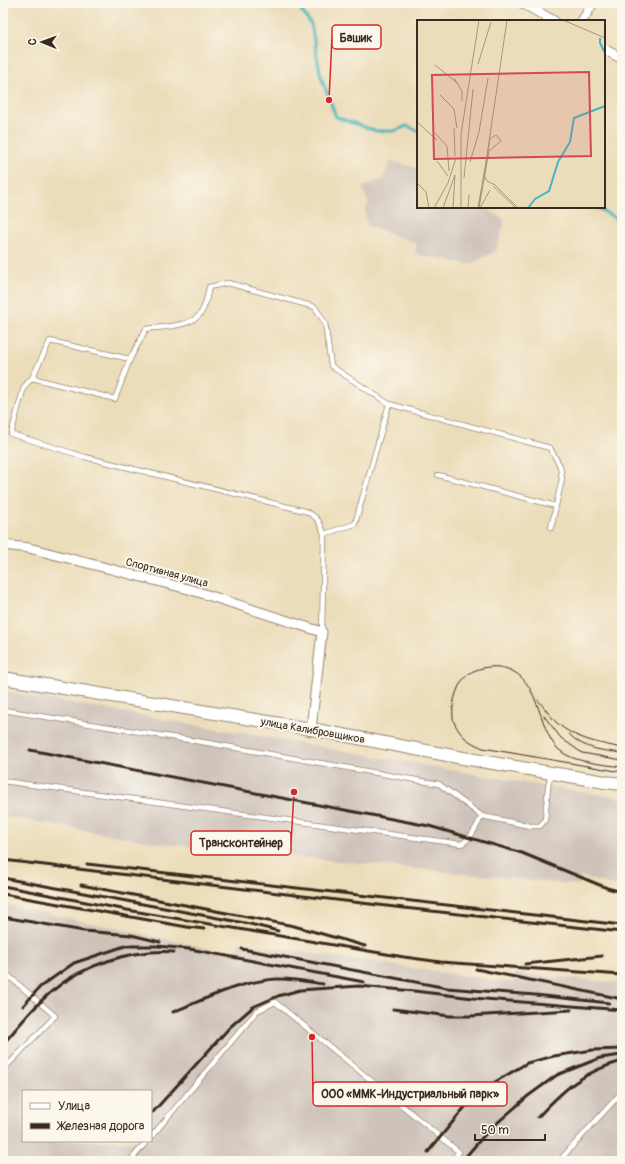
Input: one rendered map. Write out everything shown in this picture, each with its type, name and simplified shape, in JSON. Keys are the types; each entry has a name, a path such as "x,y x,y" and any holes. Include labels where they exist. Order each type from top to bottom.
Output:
{"street":[{"path":"522,3 552,20"},
{"path":"583,20 593,3"},
{"path":"605,50 622,59"},
{"name":"Спортивная улица","path":"3,545 29,548 192,590 322,632"},
{"path":"311,729 322,632"},
{"name":"улица Калибровщиков","path":"3,678 311,729 463,758 622,784"}],"lane":[{"path":"32,378 115,399 130,359 146,329 188,323 200,314 207,299 209,287 228,283 315,307 325,323 331,366 389,404 550,448 560,466 562,478 551,528"},
{"path":"130,359 50,341 32,378 24,387 10,434 85,457 305,511 314,515 320,523 324,534 322,632"},
{"path":"324,534 355,524 389,404"},
{"path":"438,475 556,506"},
{"path":"3,710 208,743 439,784 482,816 530,826 540,826 545,820 548,787 551,773"},
{"path":"3,781 461,844 469,837 482,816"},
{"path":"3,971 55,1016 3,1070"},
{"path":"152,1136 257,1011 276,1002 459,1152 451,1161"},
{"path":"559,1161 622,1092"},
{"path":"130,1161 146,1142"}],"shaded area":[{"path":"391,161 417,168 417,208 485,208 505,220 496,251 470,264 423,256 415,252 417,243 368,226 365,211 369,203 362,187 383,179"},
{"path":"3,691 548,787 622,798 622,888 581,876 579,885 157,843 3,816"},
{"path":"3,904 235,954 239,943 514,983 515,974 622,983 622,1161 3,1161"}],"waterway":[{"path":"290,3 298,6 311,24 321,77 336,117 376,131 394,131 407,126 417,131"},
{"path":"598,208 622,222"}],"tram line":[{"path":"622,767 580,760 564,754 558,749 545,728 530,689 523,679 513,671 499,667 488,667 473,671 466,676 456,692 453,711 457,728 467,739 483,748 622,772"},
{"path":"538,700 551,717 571,733 587,740 622,748"},
{"path":"544,716 561,738 582,753 622,760"},
{"path":"569,734 587,746 600,750 622,753"}],"railway":[{"path":"30,750 429,826 522,853 607,888 622,892"},
{"path":"3,860 395,907 622,932"},
{"path":"87,864 622,925"},
{"path":"3,878 250,924 278,931"},
{"path":"81,885 294,926 365,946"},
{"path":"3,886 127,910 404,957 441,962 622,975"},
{"path":"3,894 204,929"},
{"path":"3,917 84,931 131,935 160,942"},
{"path":"23,1006 40,987 74,963 125,946 157,946 190,949 364,982"},
{"path":"242,949 447,988 609,1003"},
{"path":"3,1044 44,998 63,982 77,974 92,967 125,956 141,953 174,952"},
{"path":"525,964 602,956"},
{"path":"476,969 622,999"},
{"path":"173,1012 223,991 263,980 288,979 323,984"},
{"path":"153,1112 230,1027 253,1007 278,996 300,990 359,986 473,998 622,1010"},
{"path":"393,1009 450,1016 571,1010"},
{"path":"428,1152 465,1107 495,1082 527,1063 554,1056 593,1050 622,1049"},
{"path":"462,1161 488,1131 528,1096 557,1075 600,1058 622,1055"},
{"path":"538,1117 566,1089 576,1082 596,1070 622,1061"}],"place":[{"name":"Башик","path":"329,100"},
{"name":"Трансконтейнер","path":"294,792"},
{"name":"ООО «ММК-Индустриальный парк»","path":"312,1037"}]}
